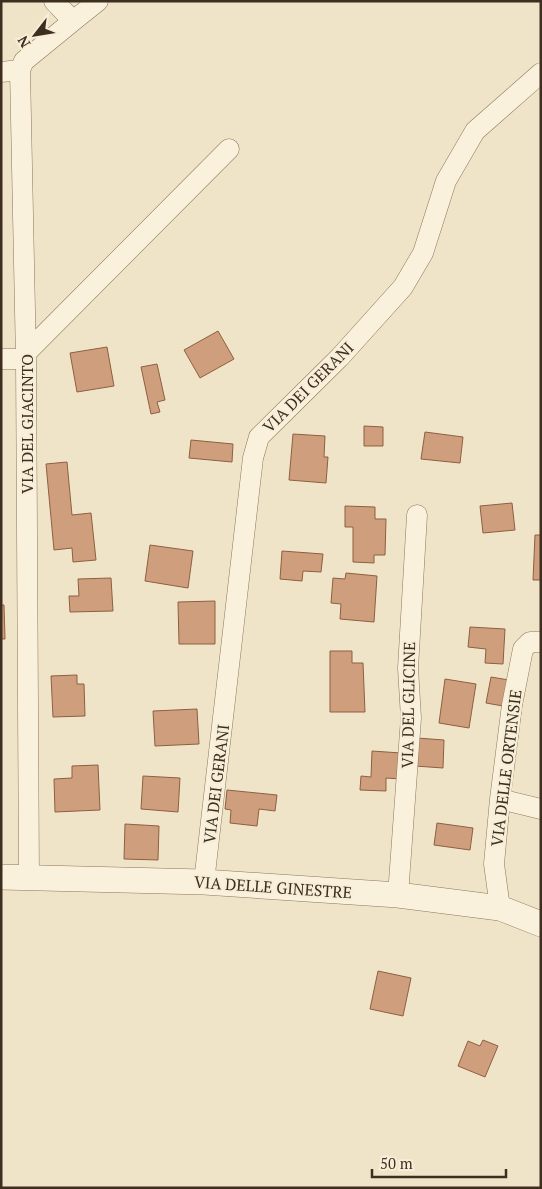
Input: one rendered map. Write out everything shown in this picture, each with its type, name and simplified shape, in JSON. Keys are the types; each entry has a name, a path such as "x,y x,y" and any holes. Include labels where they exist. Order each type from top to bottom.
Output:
{"street":[{"path":"54,1 73,21"},
{"name":"VIA DEL GIACINTO","path":"29,878 26,356 11,71 98,1"},
{"name":"VIA DEI GERANI","path":"204,882 258,437 340,356 403,287 424,253 446,181 475,131 541,73"},
{"path":"1,359 26,356 229,149"},
{"name":"VIA DEL GLICINE","path":"398,896 411,718 408,668 418,515"},
{"name":"VIA DELLE ORTENSIE","path":"500,908 494,864 512,706 523,649 530,642 541,642"},
{"path":"500,799 541,809"},
{"name":"VIA DELLE GINESTRE","path":"1,877 204,882 398,896 500,908 541,924"}],"building":[{"path":"218,331 234,359 200,378 184,350"},
{"path":"107,347 114,386 77,392 70,353"},
{"path":"157,364 165,400 157,402 160,412 151,414 141,367"},
{"path":"364,426 383,427 383,446 364,446"},
{"path":"425,432 463,437 460,463 421,459"},
{"path":"293,434 325,436 324,457 328,457 326,483 289,480"},
{"path":"191,440 233,444 232,462 189,458"},
{"path":"67,462 72,515 91,513 96,560 73,562 72,548 54,550 46,464"},
{"path":"512,503 515,530 483,533 480,506"},
{"path":"345,506 375,507 375,519 386,519 385,555 374,555 374,563 353,562 353,527 345,527"},
{"path":"535,535 541,535 541,580 533,580"},
{"path":"150,545 193,551 188,588 145,581"},
{"path":"282,551 323,554 321,572 303,571 302,581 280,579"},
{"path":"346,573 377,576 374,622 340,619 341,604 331,603 333,578 345,579"},
{"path":"111,578 113,611 70,612 69,596 79,596 78,579"},
{"path":"215,601 215,644 179,644 178,602"},
{"path":"1,605 4,605 5,639 1,639"},
{"path":"470,627 505,629 503,664 485,663 486,649 468,647"},
{"path":"330,651 352,651 352,663 363,663 365,712 330,712"},
{"path":"77,675 77,684 84,684 85,716 53,717 51,676"},
{"path":"491,677 509,680 503,706 486,703"},
{"path":"445,679 476,684 469,728 439,723"},
{"path":"197,709 199,744 155,746 153,711"},
{"path":"417,738 444,740 443,768 415,766"},
{"path":"372,751 401,753 400,779 386,778 386,791 360,790 361,776 371,777"},
{"path":"98,765 100,810 55,812 54,779 72,778 72,766"},
{"path":"143,776 180,778 178,812 141,809"},
{"path":"227,790 277,795 275,811 259,809 257,826 230,823 231,810 225,809"},
{"path":"437,823 473,828 470,850 434,845"},
{"path":"125,824 159,826 158,860 124,859"},
{"path":"378,971 411,978 403,1016 370,1009"},
{"path":"483,1040 498,1046 485,1077 458,1066 468,1041 480,1046"}]}
